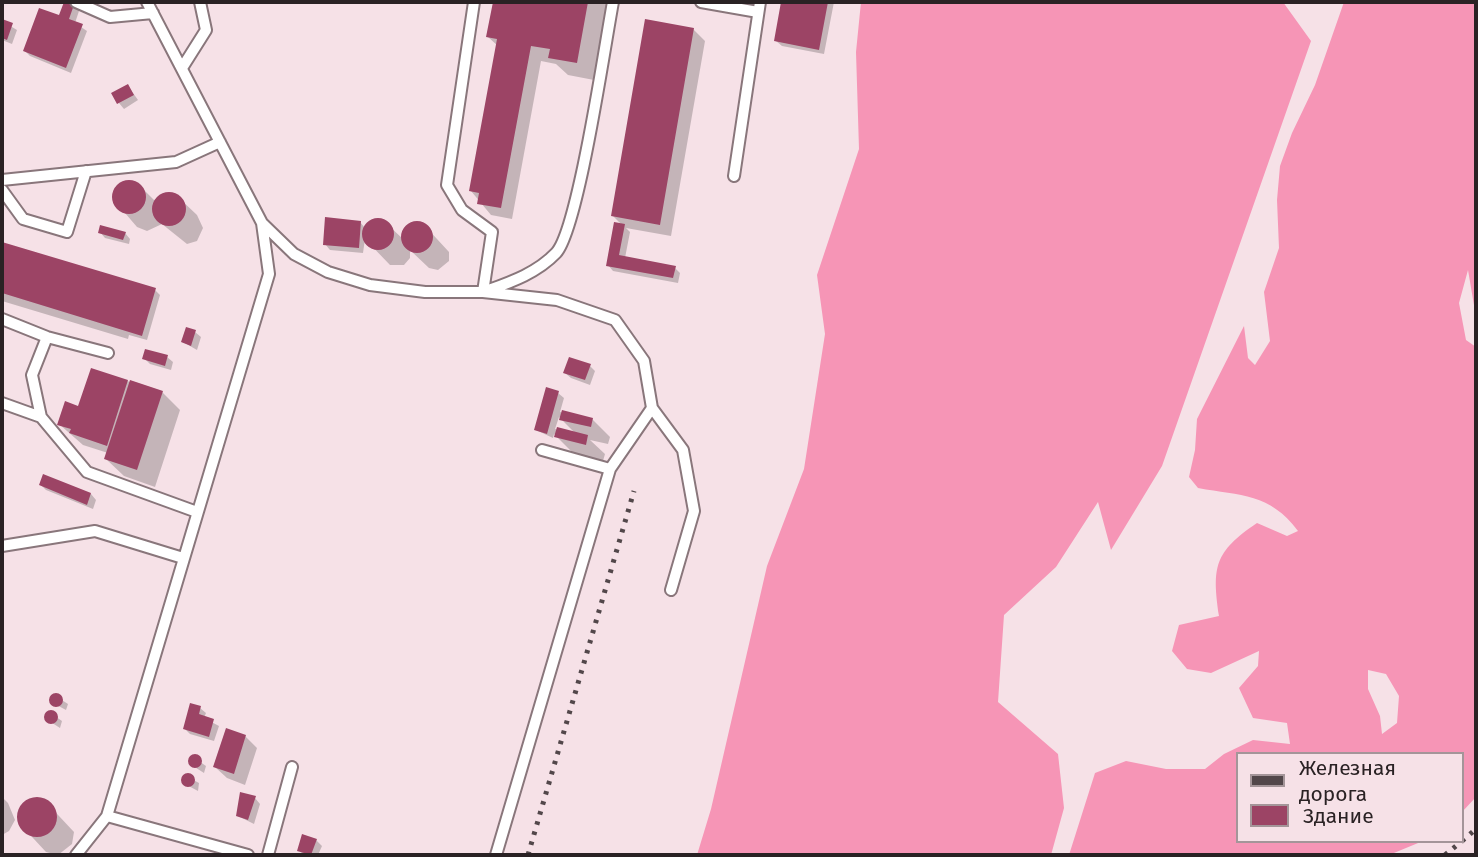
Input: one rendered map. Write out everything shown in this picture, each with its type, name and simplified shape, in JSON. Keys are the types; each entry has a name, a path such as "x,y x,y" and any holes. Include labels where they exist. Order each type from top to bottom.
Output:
{"lane":[{"path":"76,2 110,17 153,13"},
{"path":"147,2 262,223 294,254 369,285 425,292 484,292 557,300 615,320 644,360 652,408 682,450 694,511 671,590"},
{"path":"182,68 206,30 200,2"},
{"path":"474,2 447,185 462,210 492,232 484,292"},
{"path":"484,292 524,277 558,251 575,208 612,2"},
{"path":"701,2 759,7 734,176"},
{"path":"2,180 176,162 220,142"},
{"path":"2,190 23,219 67,232 86,171"},
{"path":"75,855 107,816 269,274 262,223"},
{"path":"2,319 47,337 108,353"},
{"path":"47,337 32,375 41,417 87,472 197,512"},
{"path":"2,403 41,417"},
{"path":"496,855 610,469 652,408"},
{"path":"542,450 610,469"},
{"path":"2,546 95,531 183,558"},
{"path":"268,855 292,767"},
{"path":"107,816 248,855"}],"shaded area":[{"path":"861,2 1283,2 1311,41 1162,466 1111,550 1098,502 1056,567 1004,615 998,702 1058,754 1064,808 1051,855 697,855 711,809 767,566 804,469 825,334 817,275 859,149 856,52"},
{"path":"1344,2 1476,2 1476,317 1468,270 1459,303 1466,340 1476,347 1476,797 1464,810 1464,752 1236,752 1236,843 1418,843 1389,855 1069,855 1095,773 1126,761 1166,769 1205,769 1224,754 1253,740 1290,744 1287,723 1253,718 1239,688 1258,666 1259,651 1211,673 1187,669 1172,651 1179,625 1219,616 1217,573 1224,552 1232,543 1257,523 1287,536 1298,531 1277,509 1265,503 1241,495 1198,488 1189,477 1195,450 1197,419 1244,326 1248,358 1255,365 1270,341 1264,292 1279,248 1277,200 1280,166 1315,85","holes":["1368,670 1386,674 1399,696 1397,723 1382,734 1380,716 1368,689"]}],"building":[{"path":"64,2 75,2 69,19 83,24 66,68 23,51 39,8 59,15"},
{"path":"493,2 588,2 577,63 548,58 550,49 531,46 501,208 477,204 479,193 469,191 497,39 486,37"},
{"path":"781,2 828,2 819,50 774,41"},
{"path":"2,19 13,23 7,40 2,38"},
{"path":"645,19 694,28 660,225 611,216"},
{"path":"128,84 134,95 117,104 111,93"},
{"path":"129,180 141,185 146,197 141,209 129,214 117,209 112,197 117,185"},
{"path":"169,192 181,197 186,209 181,221 169,226 157,221 152,209 157,197"},
{"path":"325,217 361,221 359,248 323,245"},
{"path":"378,218 389,223 394,234 389,245 378,250 367,245 362,234 367,223"},
{"path":"417,221 428,226 433,237 428,248 417,253 406,248 401,237 406,226"},
{"path":"614,222 625,224 619,255 676,266 673,278 606,266"},
{"path":"100,225 126,232 123,240 98,233"},
{"path":"2,242 156,288 142,336 2,293"},
{"path":"186,327 196,330 191,346 181,342"},
{"path":"145,349 168,355 165,366 142,359"},
{"path":"569,357 591,364 585,380 563,373"},
{"path":"91,368 128,380 107,446 69,433 71,429 57,425 65,401 78,406"},
{"path":"130,380 163,391 137,470 104,459"},
{"path":"546,387 559,391 547,434 534,430"},
{"path":"562,410 593,418 591,427 559,420"},
{"path":"557,427 588,435 586,445 554,437"},
{"path":"43,474 91,493 87,505 39,485"},
{"path":"53,693 59,693 63,700 59,707 53,707 49,703 49,697"},
{"path":"190,703 201,706 199,714 214,719 209,737 183,729"},
{"path":"48,710 54,710 58,717 54,724 48,724 44,720 44,714"},
{"path":"226,728 246,735 234,774 213,767"},
{"path":"192,754 198,754 202,761 198,768 192,768 188,764 188,758"},
{"path":"185,773 191,773 195,780 191,787 185,787 181,783 181,777"},
{"path":"240,792 256,796 248,820 236,816"},
{"path":"37,797 45,798 51,803 56,809 56,825 51,831 45,836 37,837 29,836 23,831 18,825 17,817 18,809 23,803 29,798"},
{"path":"302,834 317,839 311,855 297,851"}],"railway":[{"path":"528,855 634,491"},
{"path":"1464,839 1476,829"},
{"path":"1445,855 1460,843"}]}
